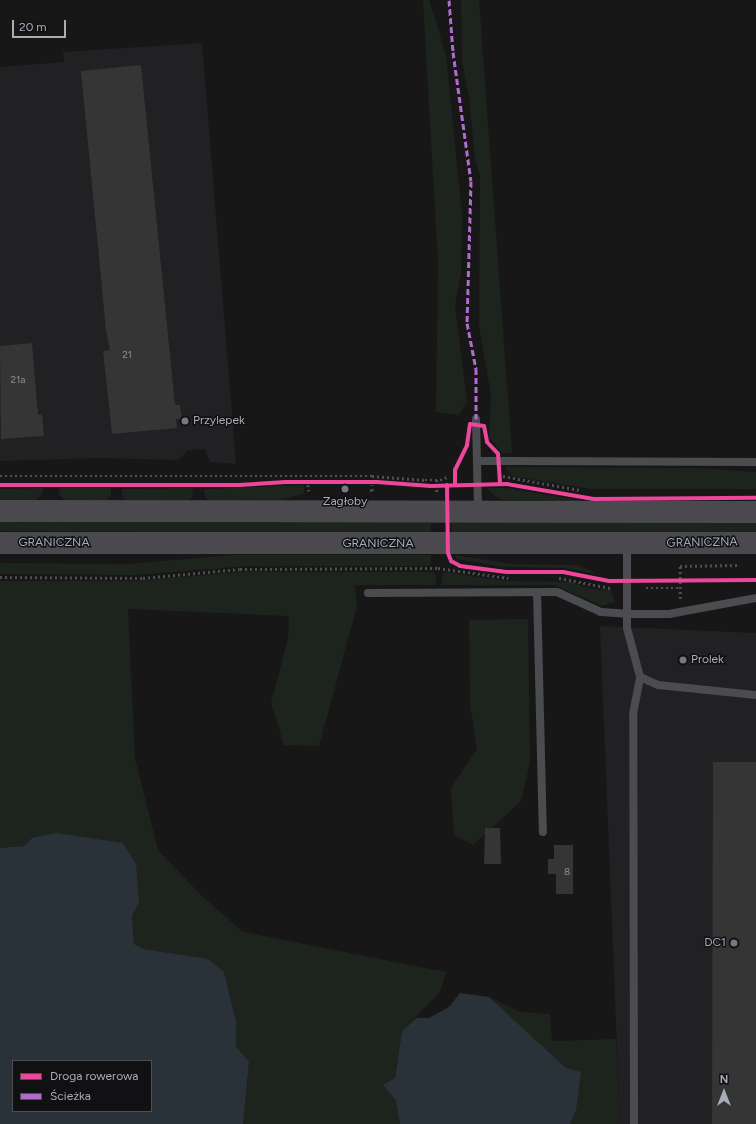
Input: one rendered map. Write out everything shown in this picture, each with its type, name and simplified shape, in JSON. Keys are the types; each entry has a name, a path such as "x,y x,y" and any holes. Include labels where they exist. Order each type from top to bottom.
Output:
{"main road":[{"path":"0,511 756,512"},
{"name":"GRANICZNA","path":"0,543 756,543"}],"lane":[{"path":"476,419 478,511"},
{"path":"477,461 756,462"},
{"path":"627,544 627,628 640,677 633,714 634,1124"},
{"path":"537,592 544,832"},
{"path":"368,593 557,592 601,612 627,614 669,614 756,598"},
{"path":"640,677 658,686 756,695"}],"path":[{"path":"477,484 500,484 499,461"},
{"path":"0,476 372,477 440,480 449,476"},
{"path":"503,476 586,491"},
{"path":"278,482 377,482 442,485"},
{"path":"308,485 308,491 312,491"},
{"path":"448,544 451,561 460,566 507,572"},
{"path":"680,580 680,566 741,565"},
{"path":"0,577 143,578 240,569 438,568"},
{"path":"672,580 687,580"},
{"path":"646,588 680,588"}],"shaded area":[{"path":"423,0 429,0 446,55 462,214 461,273 455,305 467,402 459,415 436,412 438,262"},
{"path":"461,0 479,0 512,453 502,453 489,437 491,395 479,326 480,176 475,158 469,97 462,62"},
{"path":"202,43 236,464 210,462 205,449 188,450 179,460 100,458 0,461 0,67 64,62 63,52"},
{"path":"505,467 696,468 756,472 756,489 590,489 512,476"},
{"path":"304,485 304,494 279,500 209,500 205,496 204,489"},
{"path":"43,488 42,494 36,500 0,500 0,489"},
{"path":"59,488 111,488 111,496 106,500 65,500 59,494"},
{"path":"192,488 193,496 189,500 126,500 122,496 122,489"},
{"path":"487,488 506,488 583,501 504,500 495,497"},
{"path":"0,522 431,523 431,533 0,531"},
{"path":"756,522 756,532 517,533 452,533 451,523"},
{"path":"234,555 431,555 431,564 429,566 248,566 135,575 0,574 0,563 126,564"},
{"path":"455,555 514,564 578,565 600,575 565,568 503,567 457,559"},
{"path":"240,572 433,572 436,575 436,585 355,585 357,606 319,746 284,745 271,703 288,639 289,616 128,609 135,758 158,850 202,896 243,932 446,972 440,992 402,1031 395,1078 400,1124 243,1124 249,1062 236,1046 236,1021 224,972 172,954 143,949 134,944 132,915 139,902 32,838 24,846 0,848 0,581 135,581"},
{"path":"445,572 505,581 570,582 592,589 611,590 615,602 602,606 555,585 442,585 442,575"},
{"path":"528,619 530,762 521,801 473,845 454,835 451,788 477,749 470,705 469,620"},
{"path":"600,626 756,633 756,1124 620,1124"},
{"path":"56,833 123,843 136,864 139,903 132,915 134,944 143,949 208,959 224,972 236,1021 236,1046 249,1062 243,1124 0,1124 0,848 24,846 32,838"},
{"path":"460,993 489,997 566,1068 581,1072 576,1110 570,1124 400,1124 396,1100 383,1085 395,1078 402,1031 416,1018 429,1018 449,1007"},
{"path":"489,997 520,1012 550,1014 552,1041 616,1039 620,1124 570,1124 576,1110 566,1068"}],"building":[{"path":"141,65 175,405 180,405 182,419 176,419 177,428 112,434 103,351 110,350 106,330 81,71"},
{"path":"32,343 38,415 42,414 44,436 1,439 0,346"},
{"name":"DC1","path":"713,762 756,762 756,1124 712,1124"},
{"path":"485,828 500,828 501,864 484,864"},
{"path":"554,845 573,845 573,894 556,894 556,874 548,874 548,859 554,859"}],"marked path":[{"path":"449,0 453,52 471,181 467,323 476,369 476,419"}],"cycle path":[{"path":"455,484 455,470 467,445 470,424 484,426 487,442 498,454 500,484"},
{"path":"0,485 239,485 286,482 377,482 431,486 507,484 594,499 756,498"},
{"path":"447,485 448,553 451,561 460,566 507,572 563,572 609,581 756,580"}],"place":[{"name":"Przylepek","path":"185,421"},
{"name":"Zagłoby","path":"345,489"},
{"name":"Prolek","path":"683,660"},
{"name":"DC1","path":"734,943"}]}
